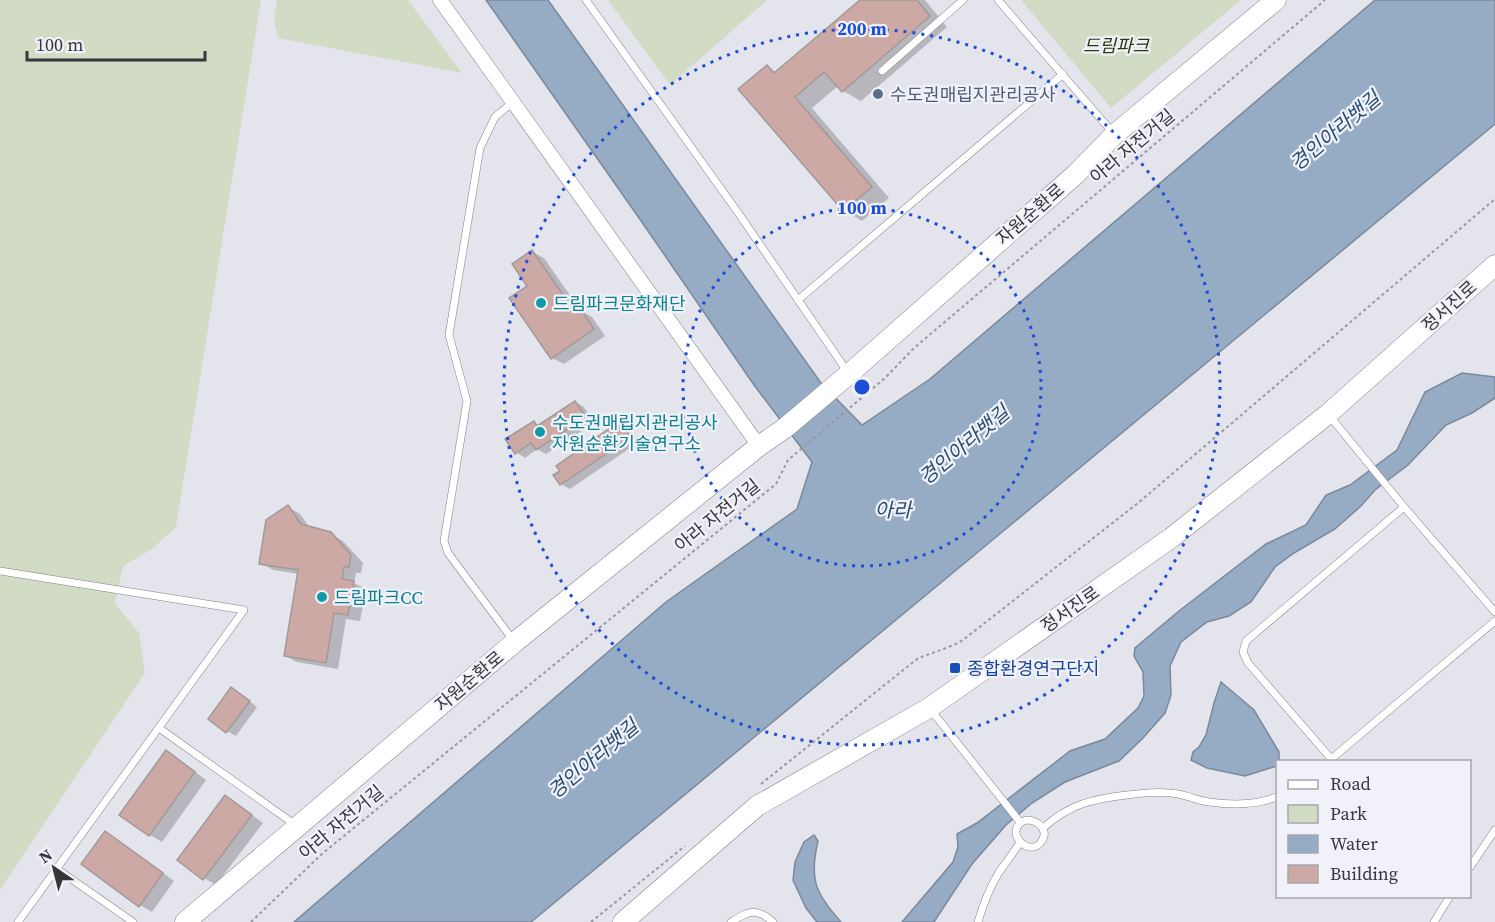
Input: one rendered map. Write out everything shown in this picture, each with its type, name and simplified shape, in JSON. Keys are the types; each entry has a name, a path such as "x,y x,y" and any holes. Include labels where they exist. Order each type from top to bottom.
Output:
{"main road":[{"name":"자원순환로","path":"185,922 515,642 759,446 785,428 1076,174 1115,134 1276,0"},
{"name":"정서진로","path":"623,922 757,806 930,708 1171,538 1328,414 1495,265"}],"street":[{"path":"440,0 759,446"}],"lane":[{"path":"586,0 726,195 798,300 845,377"},
{"path":"882,71 963,0"},
{"path":"998,0 1115,134"},
{"path":"798,300 1063,74"},
{"path":"513,102 495,117 480,148 449,335 467,401 444,541 448,553 515,642"},
{"path":"1328,414 1404,507 1495,612"},
{"path":"1330,760 1248,663 1244,652 1246,641 1404,507"},
{"path":"0,572 244,610 18,922"},
{"path":"1332,760 1495,621"},
{"path":"930,708 1020,822"},
{"path":"159,728 297,826"},
{"path":"1043,828 1056,816 1098,798 1149,792 1177,794 1208,802 1242,805 1276,797"},
{"path":"1033,820 1043,828 1043,838 1040,844 1034,847 1020,842 1017,837 1016,832 1020,822 1033,820"},
{"path":"1471,866 1495,830"},
{"path":"978,922 984,902 998,874 1020,842"},
{"path":"57,869 133,922"},
{"path":"1434,922 1449,898"},
{"path":"731,922 746,913 756,911 773,922"}],"path":[{"name":"아라 자전거길","path":"251,922 323,853 776,484 788,460 885,378 914,348 1325,0"},
{"path":"759,787 917,659 963,640 1138,503 1495,199"},
{"path":"591,922 684,847"}],"green space":[{"path":"0,0 261,0 176,527 152,549 123,566 115,603 139,633 145,673 0,890"},
{"path":"277,0 408,0 462,73 278,38 274,21"},
{"path":"608,0 767,0 670,85"},
{"name":"드림파크","path":"1021,0 1241,0 1111,108"}],"water":[{"name":"아라","path":"486,0 548,0 821,383 862,425 930,379 1375,0 1495,0 1495,124 531,922 294,922 666,602 797,509 812,462 754,385"},
{"path":"1462,373 1495,377 1495,398 1472,413 1446,425 1408,465 1375,490 1335,529 1275,567 1251,602 1229,616 1207,622 1181,642 1170,666 1171,695 1165,713 1143,738 1119,761 1065,782 1032,803 1006,825 972,864 934,922 902,922 953,862 958,847 957,834 977,823 1070,751 1105,739 1138,708 1144,696 1143,672 1134,656 1135,648 1266,544 1306,525 1326,495 1350,485 1397,450 1425,392"},
{"path":"1221,682 1254,710 1279,752 1276,766 1245,776 1207,768 1191,760 1193,752 1206,735"},
{"path":"814,835 818,841 814,866 816,885 825,902 841,922 817,922 806,908 793,880 795,862 804,842"}],"building":[{"path":"860,0 917,0 930,16 842,92 824,72 795,97 872,187 843,211 738,89 767,65 774,73"},
{"name":"드림파크문화재단","path":"532,250 575,312 580,308 594,329 551,359 509,298 527,286 512,264"},
{"name":"수도권매립지관리공사 자원순환기술연구소","path":"575,401 586,417 536,450 531,443 515,454 505,439 534,421 537,426"},
{"path":"620,421 631,437 560,485 553,475 560,471 556,466"},
{"name":"드림파크CC","path":"288,505 301,524 331,532 351,555 349,567 344,567 342,579 354,581 348,615 334,613 326,663 284,656 298,570 259,564 266,520"},
{"path":"231,687 250,701 226,733 208,719"},
{"path":"166,750 195,772 149,836 119,815"},
{"path":"225,795 252,815 203,880 177,860"},
{"path":"105,831 163,873 139,907 81,864"}],"place":[{"name":"수도권매립지관리공사","path":"878,94"},
{"name":"드림파크문화재단","path":"541,303"},
{"name":"수도권매립지관리공사 자원순환기술연구소","path":"540,432"},
{"name":"드림파크CC","path":"322,597"},
{"name":"종합환경연구단지","path":"955,668"}],"water label":[{"name":"경인아라뱃길","path":"1335,131"},
{"name":"경인아라뱃길","path":"964,445"},
{"name":"경인아라뱃길","path":"593,759"}]}
